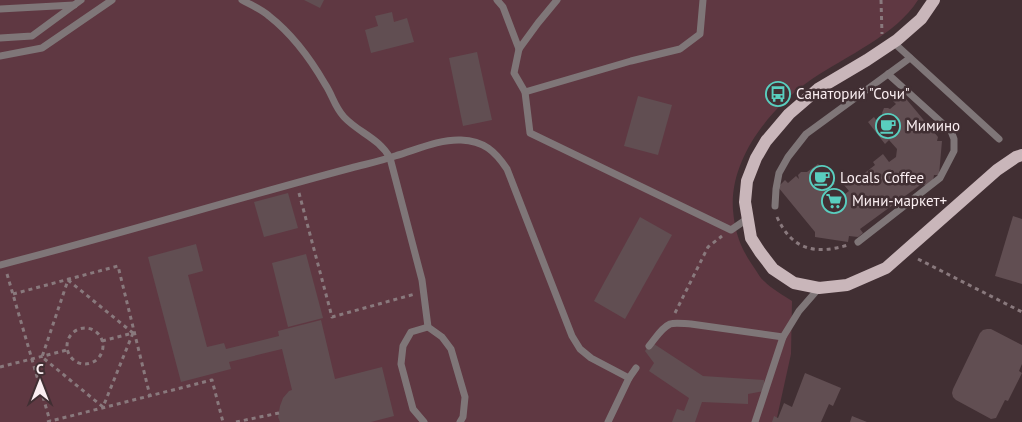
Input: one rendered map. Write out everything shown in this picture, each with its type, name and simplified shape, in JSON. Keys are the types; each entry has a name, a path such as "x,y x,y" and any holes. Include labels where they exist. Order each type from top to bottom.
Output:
{"main road":[{"path":"934,0 921,19 888,41 866,60 818,90 789,114 766,141 756,158 747,180 745,202 751,238 773,269 794,283 819,288 847,285 886,268 997,170 1022,155"}],"lane":[{"path":"0,38 32,36 81,0"},
{"path":"0,56 42,48 112,0"},
{"path":"242,0 268,15 292,37 327,86 336,108 345,119 378,142 390,158 424,291 428,327 442,337 451,350 464,397 463,417 460,422"},
{"path":"497,0 503,8 518,49"},
{"path":"557,0 518,49 514,73 524,92 530,132 731,230 747,219"},
{"path":"524,92 680,49 700,34 703,0"},
{"path":"0,9 74,5"},
{"path":"888,41 910,58 999,139"},
{"path":"775,206 779,173 788,157 806,134 910,58"},
{"path":"858,242 940,178 954,151 954,139 951,131 888,74"},
{"path":"2,265 390,158 448,140 477,142 489,148 507,169 572,336 580,349 591,358 629,378"},
{"path":"755,422 783,337 799,310 819,288"},
{"path":"650,346 659,333 669,324 691,324 783,337"},
{"path":"424,422 413,409 401,364 403,346 410,332 428,327"},
{"path":"608,422 629,378 636,368"}],"path":[{"path":"882,0 888,41"},
{"path":"296,183 332,317 424,291"},
{"path":"775,206 781,226 795,242 806,248 817,250 833,249 858,242"},
{"path":"669,324 708,247 731,230"},
{"path":"915,258 1022,312"},
{"path":"2,265 13,294 49,422 212,380 223,422"},
{"path":"13,294 118,266 150,396"},
{"path":"68,280 133,333"},
{"path":"42,357 68,280"},
{"path":"80,328 94,330 102,341 103,348 100,354 96,360 89,363 76,361 70,357 68,350 67,343 69,337 80,328"},
{"path":"102,341 133,333"},
{"path":"103,407 133,333"},
{"path":"0,368 68,350"},
{"path":"42,357 103,407"},
{"path":"236,422 279,413"}],"shaded area":[{"path":"0,0 918,0 897,24 884,34 812,79 782,104 756,135 738,171 733,210 735,227 740,241 746,255 761,278 792,301 791,354 776,422 0,422"}],"building":[{"path":"304,0 324,0 320,8"},
{"path":"392,12 394,22 407,18 414,42 371,53 365,30 378,26 375,16"},
{"path":"477,52 492,120 463,126 449,58"},
{"path":"902,94 938,137 937,141 942,141 939,175 934,175 933,181 926,187 923,183 860,229 863,233 858,237 849,236 848,242 815,237 815,232 778,187 785,180 788,183 796,176 799,179 798,175 801,172 807,172 818,164 835,184 828,189 835,198 841,197 849,191 844,185 855,177 857,179 875,165 873,162 883,154 889,162 896,157 897,149 889,140 885,144 868,122 874,117 876,120 883,115 884,108 890,109 896,104 893,101"},
{"path":"638,96 672,105 658,155 624,146"},
{"path":"288,193 298,228 264,237 254,202"},
{"path":"1013,216 1022,219 1022,284 995,276"},
{"path":"640,217 672,235 625,319 594,301"},
{"path":"196,244 203,271 188,275 207,347 224,343 226,349 279,336 278,331 321,320 335,379 382,367 394,416 371,422 280,422 278,417 283,398 292,390 282,349 229,362 231,369 181,382 148,257"},
{"path":"306,254 323,318 288,327 272,263"},
{"path":"991,329 1022,345 1022,364 1019,371 1022,373 1008,401 1005,400 996,418 991,419 956,400 952,393 980,333"},
{"path":"651,342 703,376 764,380 764,391 748,394 748,404 702,402 695,422 672,422 677,409 684,411 689,398 649,371 654,363 645,351"},
{"path":"805,373 841,388 833,406 829,404 821,422 772,422 774,416 778,418 784,403 792,407"},
{"path":"852,416 867,422 850,422"}],"place":[{"name":"Санаторий \"Сочи\"","path":"778,94"},
{"name":"Мимино","path":"888,126"},
{"name":"Locals Coffee","path":"822,178"},
{"name":"Мини-маркет+","path":"834,201"}]}
